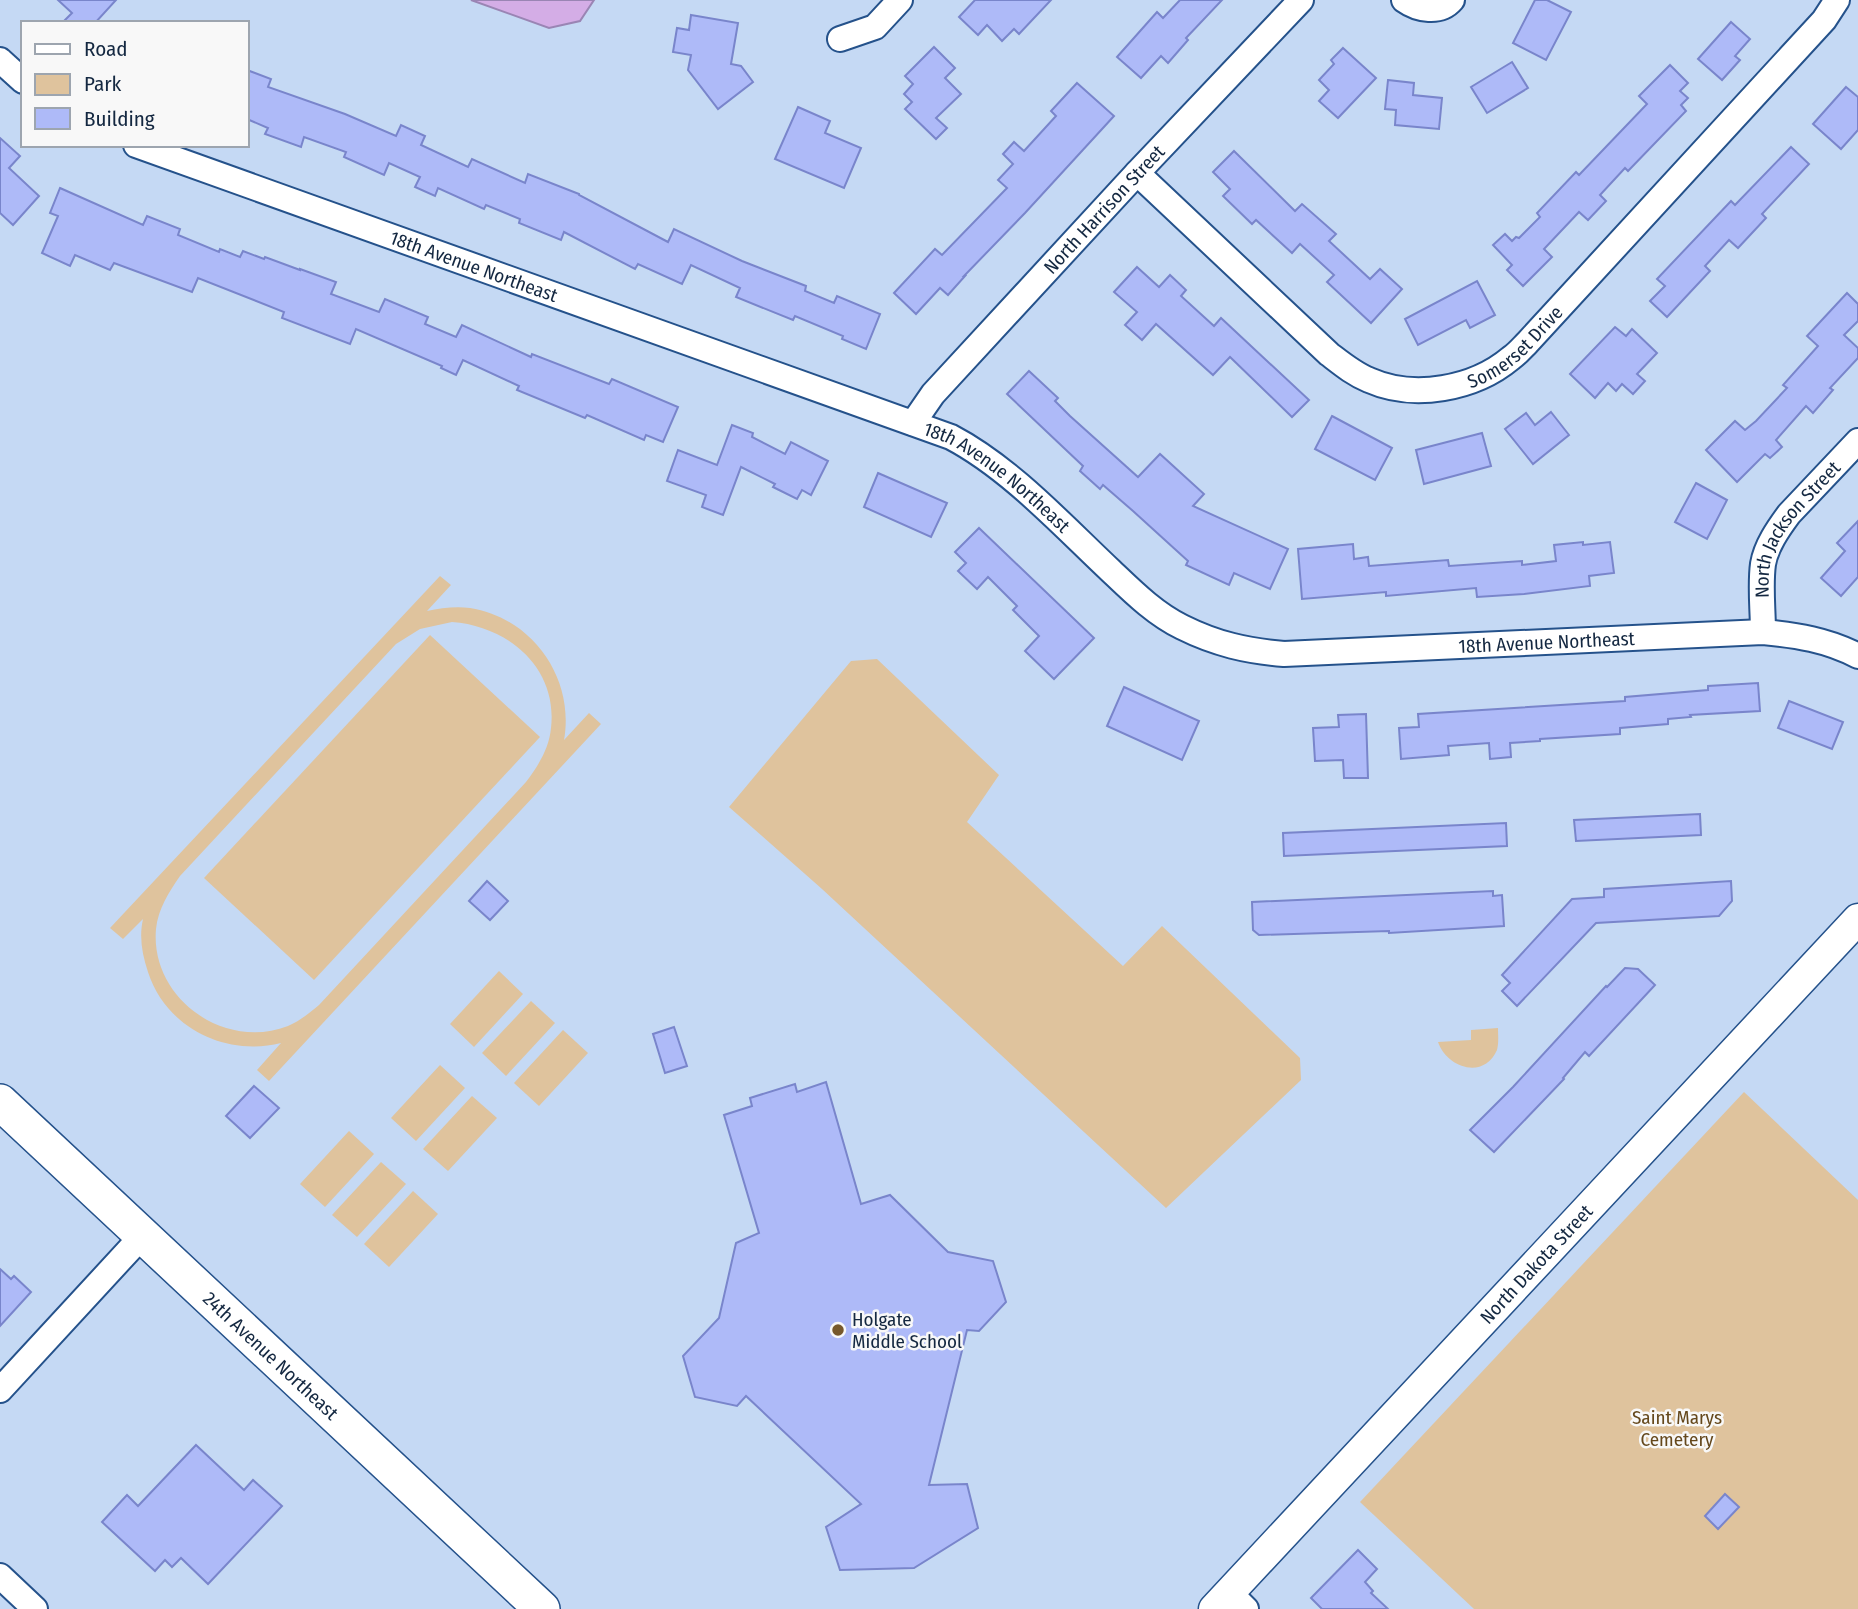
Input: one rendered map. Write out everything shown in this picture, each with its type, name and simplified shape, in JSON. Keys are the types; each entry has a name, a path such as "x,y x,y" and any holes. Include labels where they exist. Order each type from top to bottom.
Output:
{"main road":[{"name":"24th Avenue Northeast","path":"0,1102 542,1609"}],"street":[{"path":"840,39 876,27 901,0"},
{"name":"North Harrison Street","path":"913,423 933,394 1301,0"},
{"path":"1404,0 1417,8 1428,10 1448,4 1452,0"},
{"name":"Somerset Drive","path":"1137,173 1348,369 1371,381 1394,388 1417,391 1460,385 1479,378 1511,359 1527,343 1824,20 1836,0"},
{"path":"0,60 21,79"},
{"name":"18th Avenue Northeast","path":"142,147 951,437 972,448 1017,484 1139,597 1181,627 1231,647 1284,654 1763,632 1824,641 1858,656"},
{"name":"North Jackson Street","path":"1763,632 1763,563 1770,543 1789,514 1858,441"},
{"name":"North Dakota Street","path":"1230,1604 1858,919"},
{"path":"0,1390 143,1236"},
{"path":"0,1576 35,1609"}],"green space":[{"path":"440,576 451,585 427,611 465,607 493,614 513,624 545,655 556,674 563,695 566,717 564,740 589,713 601,724 269,1081 257,1070 281,1043 240,1046 201,1034 183,1023 157,992 148,972 142,945 143,919 123,939 110,928","holes":["452,622 473,625 510,641 538,669 546,687 551,706 550,736 542,757 526,782 319,1005 304,1017 288,1026 264,1032 240,1031 217,1024 196,1013 178,997 165,977 157,954 156,929 159,915 180,876 396,644 420,629"]},
{"path":"430,635 540,737 314,980 204,878"},
{"path":"877,659 999,775 967,822 1123,966 1162,926 1300,1058 1301,1080 1166,1208 822,889 729,807 851,661"},
{"path":"499,971 523,994 474,1047 450,1024"},
{"path":"531,1001 555,1023 506,1076 482,1053"},
{"path":"1498,1028 1497,1050 1484,1065 1475,1068 1457,1064 1449,1058 1438,1042 1471,1040 1471,1030"},
{"path":"563,1030 588,1053 539,1106 514,1083"},
{"path":"440,1065 465,1088 416,1141 391,1118"},
{"name":"Saint Marys Cemetery","path":"1744,1092 1858,1200 1858,1609 1474,1609 1360,1502"},
{"path":"472,1096 497,1118 448,1171 423,1149"},
{"path":"349,1131 374,1154 325,1207 300,1184"},
{"path":"381,1162 406,1184 357,1237 332,1215"},
{"path":"413,1191 438,1214 389,1267 364,1244"}],"shaded area":[{"path":"471,0 594,0 580,21 549,28"}],"building":[{"path":"58,0 116,0 97,21 64,21 72,13"},
{"path":"975,0 1051,0 1019,34 1014,29 1002,41 987,25 978,35 959,17"},
{"path":"1180,0 1222,0 1186,38 1188,40 1168,63 1161,56 1141,78 1117,57 1157,12 1163,18"},
{"path":"1535,0 1547,0 1571,12 1546,60 1513,43"},
{"path":"691,15 738,23 731,64 741,66 753,82 718,109 688,70 691,55 673,52 677,28 689,30"},
{"path":"1731,22 1750,39 1735,56 1740,60 1722,80 1698,59"},
{"path":"934,47 955,68 945,78 961,94 936,118 947,128 936,139 905,109 912,102 904,94 913,84 905,76"},
{"path":"1343,48 1376,78 1338,118 1319,101 1329,90 1319,80 1334,64 1331,60"},
{"path":"1512,62 1528,88 1487,113 1471,87"},
{"path":"1670,65 1688,83 1680,91 1688,98 1681,105 1686,111 1628,171 1625,168 1600,195 1606,201 1588,220 1579,212 1544,249 1552,257 1523,286 1507,270 1512,265 1493,245 1505,234 1512,241 1516,237 1519,238 1540,217 1537,213 1576,172 1579,175 1647,104 1639,96"},
{"path":"248,70 271,79 268,87 345,114 396,136 401,125 425,136 421,145 468,167 472,159 525,183 528,174 579,194 668,242 674,229 742,261 806,286 805,291 834,303 837,296 880,314 866,349 795,316 793,320 736,297 740,288 691,265 682,284 638,264 635,269 564,232 561,240 519,223 520,219 486,205 484,209 438,188 435,196 415,187 420,177 389,163 384,175 344,157 346,152 304,137 301,147 265,134 268,128 248,119"},
{"path":"1388,80 1414,83 1413,95 1442,98 1439,129 1395,125 1396,110 1385,109"},
{"path":"1077,83 1114,116 948,295 940,288 916,314 894,293 935,249 942,255 1007,188 998,180 1013,164 1003,154 1014,142 1024,151 1056,116 1051,111"},
{"path":"1846,87 1858,97 1858,130 1841,149 1813,124"},
{"path":"798,107 830,121 825,133 861,148 844,188 775,159"},
{"path":"0,138 20,156 9,168 39,196 13,225 0,213"},
{"path":"1791,147 1809,164 1762,214 1766,218 1738,248 1729,240 1705,266 1710,271 1667,317 1650,301 1665,286 1657,279 1731,201 1735,205"},
{"path":"1234,151 1295,211 1302,204 1336,234 1329,241 1370,279 1380,269 1402,289 1371,323 1327,282 1334,275 1300,244 1292,253 1256,220 1252,224 1223,196 1230,189 1213,172"},
{"path":"60,188 143,225 147,216 180,229 178,235 219,252 220,249 240,257 243,251 336,282 331,294 379,312 385,299 428,317 425,324 456,337 462,325 531,357 532,354 609,384 612,379 678,407 663,442 646,435 644,440 587,415 585,418 517,390 519,386 463,360 456,375 441,368 442,366 356,329 350,344 282,318 284,312 198,278 192,292 114,263 110,270 75,255 70,266 42,253 58,216 50,213"},
{"path":"1137,267 1159,287 1170,275 1186,290 1181,296 1214,326 1221,318 1309,400 1292,417 1230,357 1213,375 1156,324 1142,340 1125,325 1137,312 1114,292"},
{"path":"1477,281 1495,315 1470,328 1466,320 1418,345 1405,319"},
{"path":"1847,293 1858,304 1858,321 1844,335 1858,348 1858,358 1830,388 1833,390 1813,413 1806,406 1776,440 1782,447 1770,458 1765,454 1737,482 1706,450 1735,421 1745,430 1787,388 1783,385 1818,346 1807,336"},
{"path":"1615,327 1626,336 1632,329 1657,353 1637,374 1645,381 1633,394 1622,384 1616,391 1608,383 1595,398 1570,374"},
{"path":"1029,371 1058,398 1055,401 1070,416 1138,477 1160,454 1204,494 1193,506 1288,549 1270,589 1234,573 1229,585 1186,565 1188,561 1133,511 1103,485 1100,489 1080,471 1083,466 1007,394"},
{"path":"1551,412 1569,435 1533,464 1505,429 1526,413 1535,425"},
{"path":"1332,416 1392,448 1375,480 1315,449"},
{"path":"732,425 753,433 752,437 785,454 791,442 828,461 811,495 802,490 797,499 773,487 775,484 741,467 723,515 702,507 706,495 667,481 678,450 717,465"},
{"path":"1482,433 1491,466 1424,484 1416,450"},
{"path":"878,473 947,503 931,537 864,507"},
{"path":"1696,483 1727,500 1707,539 1675,522"},
{"path":"1858,521 1858,577 1841,596 1821,578 1845,551 1837,543"},
{"path":"979,528 1094,638 1054,679 1025,651 1039,636 1013,610 1017,606 988,577 977,589 958,571 966,563 955,552"},
{"path":"1583,542 1583,545 1610,542 1614,573 1589,576 1590,586 1477,597 1476,588 1386,596 1386,592 1302,599 1298,549 1353,544 1354,559 1368,557 1369,566 1448,560 1449,566 1522,561 1522,565 1556,561 1554,545"},
{"path":"1758,683 1760,711 1690,715 1691,717 1668,719 1668,724 1620,728 1620,734 1510,743 1511,757 1490,759 1489,743 1448,746 1449,755 1401,759 1399,728 1419,727 1418,714 1625,701 1625,697 1708,690 1708,686"},
{"path":"1124,687 1199,721 1182,760 1107,726"},
{"path":"1789,701 1843,722 1832,749 1778,728"},
{"path":"1366,714 1368,778 1344,778 1343,760 1315,761 1313,728 1339,727 1338,715"},
{"path":"1700,814 1701,835 1576,841 1574,820"},
{"path":"1506,823 1507,846 1284,856 1283,833"},
{"path":"487,881 508,901 490,920 469,901"},
{"path":"1731,881 1732,901 1719,916 1596,923 1517,1006 1502,991 1510,983 1502,975 1572,899 1604,897 1604,889"},
{"path":"1493,891 1493,896 1502,895 1504,926 1389,933 1259,935 1253,930 1252,902"},
{"path":"1625,968 1638,969 1655,985 1589,1056 1585,1052 1564,1079 1494,1152 1470,1130"},
{"path":"674,1027 687,1066 665,1073 653,1034"},
{"name":"Holgate Middle School","path":"826,1082 861,1204 890,1195 948,1252 993,1261 1006,1302 979,1331 967,1330 929,1485 967,1484 978,1528 914,1568 840,1570 826,1527 861,1504 746,1396 737,1406 695,1397 683,1356 719,1318 736,1243 759,1233 724,1115 752,1106 750,1098 795,1084 797,1092"},
{"path":"254,1086 279,1108 250,1138 226,1116"},
{"path":"0,1269 11,1279 14,1276 31,1292 0,1326"},
{"path":"196,1445 244,1490 253,1480 282,1506 208,1584 181,1558 172,1567 165,1560 155,1571 102,1522 127,1495 138,1506"},
{"path":"1725,1494 1739,1507 1718,1529 1705,1516"},
{"path":"1358,1550 1377,1569 1365,1582 1373,1591 1371,1593 1388,1609 1322,1609 1311,1598"}],"place":[{"name":"Holgate Middle School","path":"838,1330"}]}
